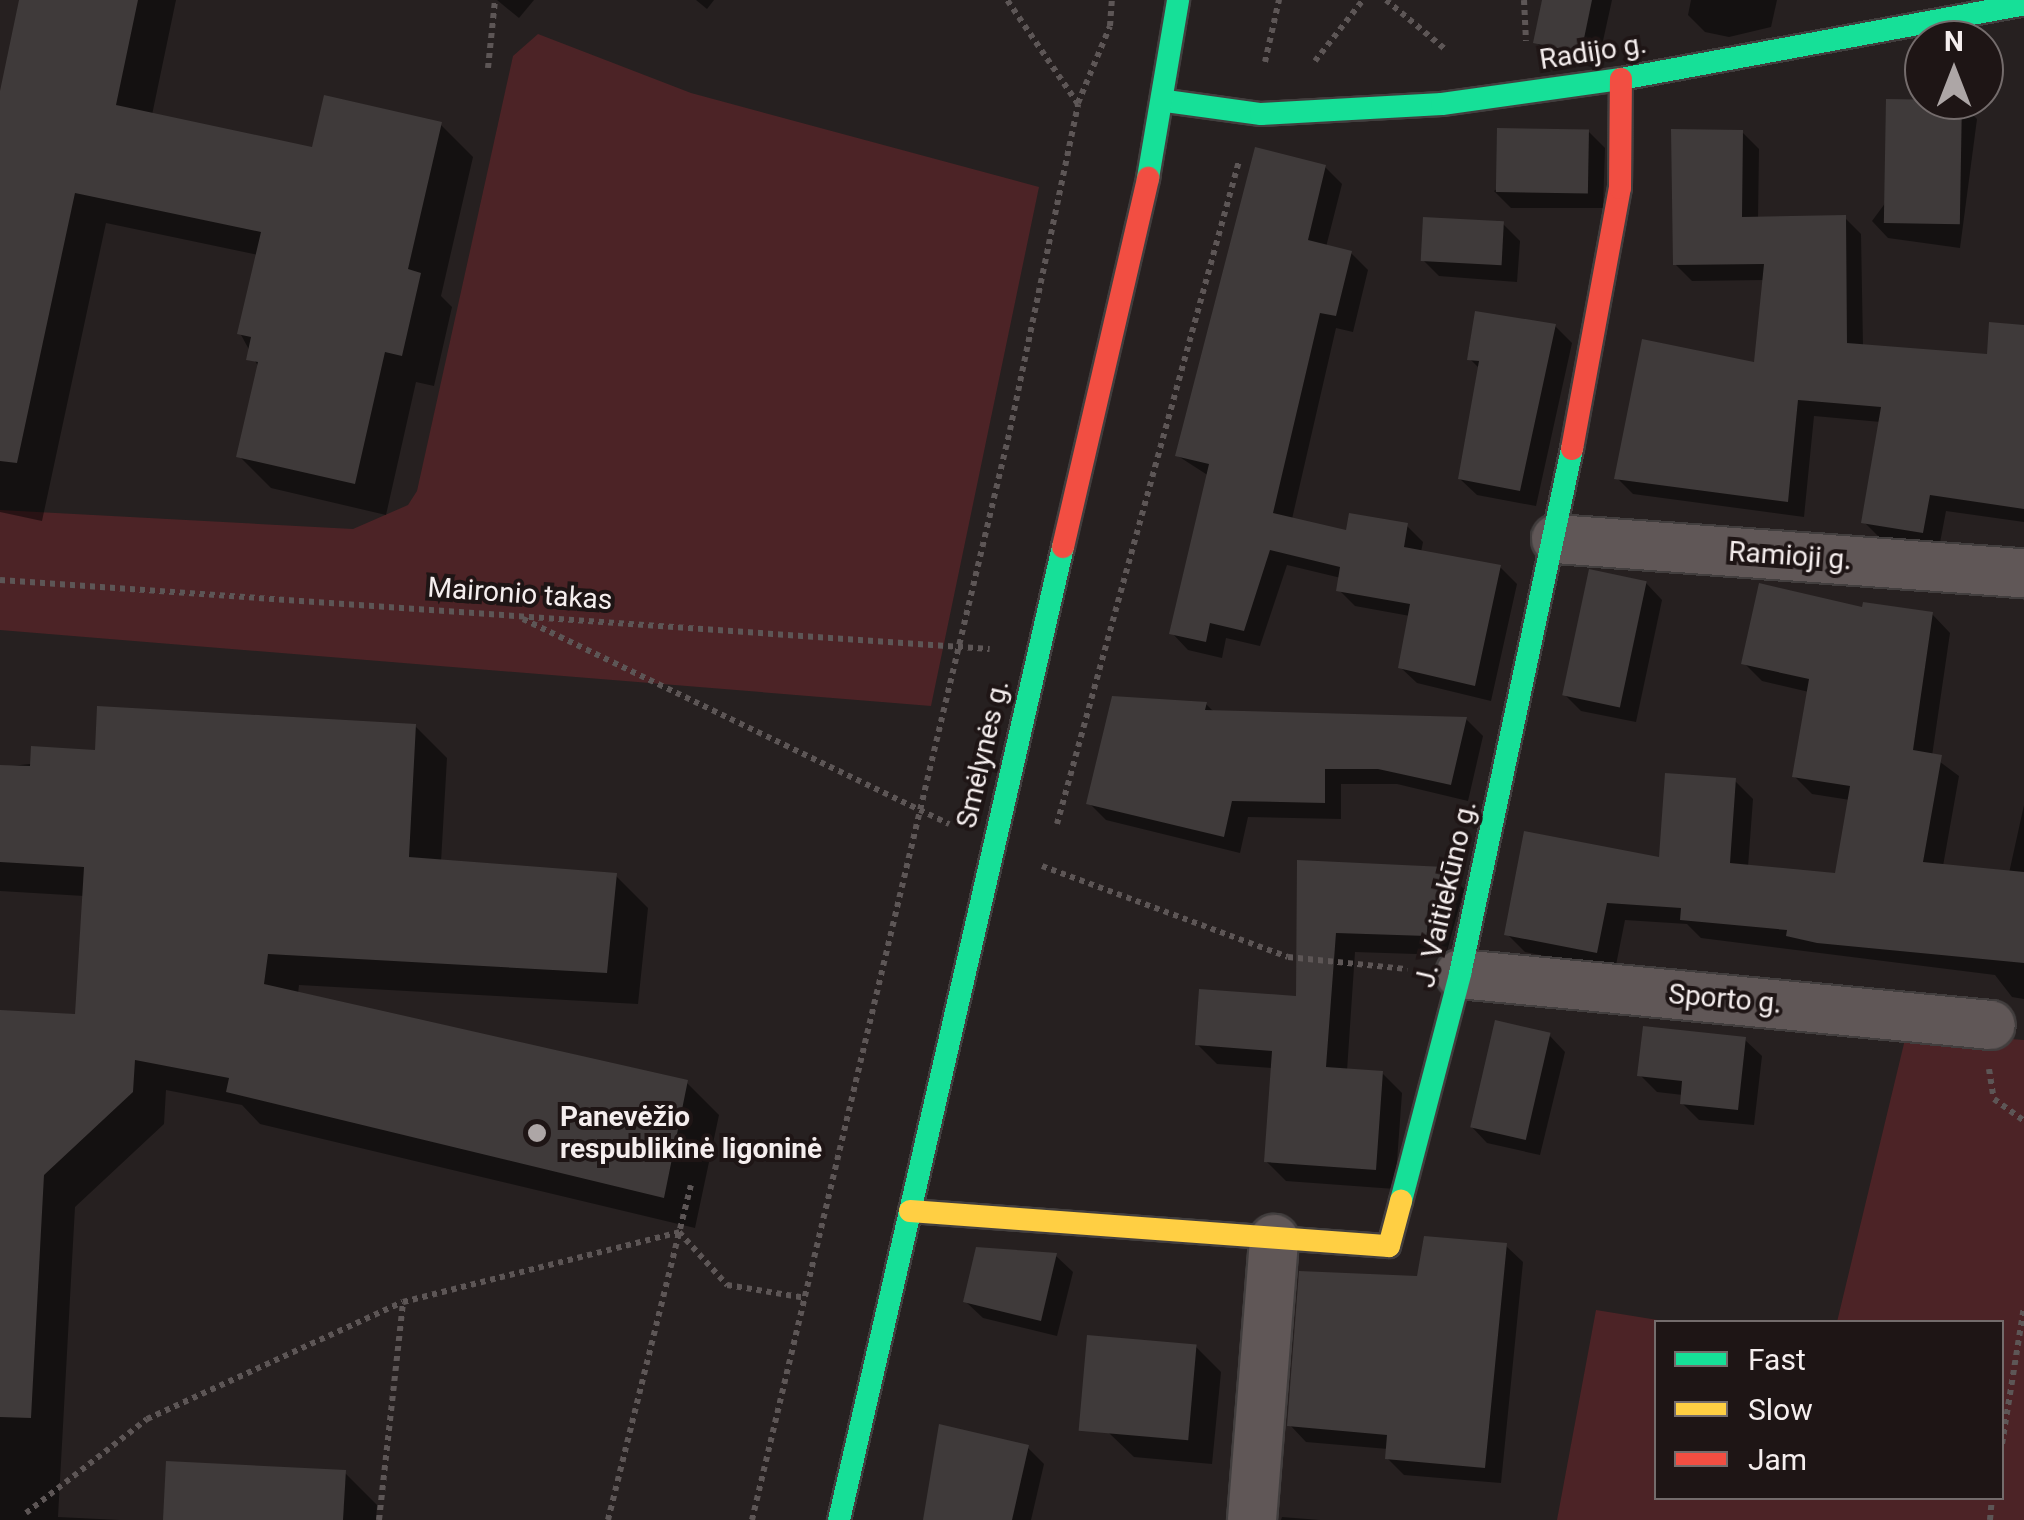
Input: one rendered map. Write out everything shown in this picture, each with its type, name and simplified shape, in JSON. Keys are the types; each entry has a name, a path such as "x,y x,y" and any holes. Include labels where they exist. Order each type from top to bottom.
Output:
{"main road":[{"name":"Smėlynės g.","path":"840,1520 1036,652 1166,101 1178,0"},
{"name":"Radijo g.","path":"1166,101 1253,113 1442,104 1621,79 2024,4"},
{"name":"J. Vaitiekūno g.","path":"910,1211 1390,1246 1460,974 1556,538 1620,188 1621,79"}],"street":[{"name":"Ramioji g.","path":"1556,538 2024,573"},
{"name":"Sporto g.","path":"1460,974 1991,1025"},
{"path":"1252,1520 1274,1239"}],"path":[{"path":"488,68 495,0"},
{"path":"1007,0 1078,104"},
{"path":"752,1520 960,647 1078,104 1110,26 1112,0"},
{"path":"1056,829 1253,113 1279,0"},
{"name":"Maironio takas","path":"0,580 1036,652"},
{"path":"517,616 993,846 1045,867 1288,957 1460,974"},
{"path":"1040,886 1050,848"},
{"path":"1991,1025 1988,1086 1994,1099 2024,1121"},
{"path":"608,1520 691,1185"},
{"path":"679,1232 727,1285 806,1298"},
{"path":"26,1512 147,1419 403,1302 679,1232"},
{"path":"379,1520 403,1302"},
{"path":"2004,1435 2024,1307"},
{"path":"2013,1392 2024,1394"}],"shaded area":[{"path":"538,34 691,93 1039,187 931,706 0,630 0,510 353,529 408,505 417,491 513,56"},
{"path":"1907,1031 2024,1040 2024,1520 1557,1520 1596,1310 1658,1320 1654,1320 1654,1500 2004,1500 2004,1320 1837,1320"}],"building":[{"path":"19,0 138,0 116,105 312,147 324,95 442,122 408,269 421,273 402,356 385,352 355,484 236,457 258,362 246,360 251,337 237,334 261,232 75,193 17,463 0,461 0,91"},
{"path":"1542,0 1592,0 1581,53 1533,43"},
{"path":"1886,99 1904,99 1904,120 1962,120 1960,224 1884,223"},
{"path":"1497,128 1589,130 1588,194 1496,192"},
{"path":"1671,129 1743,130 1742,217 1846,215 1847,343 1987,354 1989,322 2024,325 2024,509 1930,495 1923,533 1861,523 1881,407 1798,400 1788,502 1614,479 1642,339 1754,362 1764,264 1673,265"},
{"path":"1255,147 1326,165 1308,240 1352,251 1336,316 1320,313 1273,513 1346,530 1349,513 1408,523 1404,547 1501,565 1475,686 1398,668 1410,604 1336,591 1340,567 1270,550 1244,631 1210,623 1206,642 1169,634 1209,464 1175,456"},
{"path":"1423,217 1504,221 1502,265 1421,261"},
{"path":"1475,311 1556,324 1520,491 1458,479 1479,361 1467,360"},
{"path":"1589,569 1647,581 1620,707 1562,695"},
{"path":"1759,583 1862,607 1863,602 1933,612 1913,750 1942,755 1923,862 2024,872 2024,963 1817,943 1786,936 1787,930 1680,920 1681,908 1607,903 1597,953 1504,935 1524,831 1659,857 1665,773 1736,778 1730,863 1835,873 1850,786 1792,777 1809,679 1741,664"},
{"path":"1112,696 1207,702 1205,710 1467,717 1451,785 1378,769 1325,769 1325,803 1232,801 1224,837 1086,804"},
{"name":"Panevėžio respublikinė ligoninė","path":"97,706 416,724 409,857 617,873 607,973 268,954 264,984 688,1080 664,1198 226,1092 229,1078 135,1060 133,1092 44,1175 31,1418 0,1417 0,1010 75,1014 84,867 0,862 0,765 30,766 31,746 95,750"},
{"path":"1297,860 1445,867 1443,906 1428,905 1427,936 1336,933 1326,1067 1383,1071 1376,1170 1264,1162 1272,1051 1195,1045 1199,989 1296,996"},
{"path":"1495,1020 1551,1033 1526,1140 1470,1127"},
{"path":"1643,1026 1746,1037 1738,1110 1680,1104 1682,1081 1637,1076"},
{"path":"1424,1236 1507,1243 1485,1468 1385,1459 1387,1435 1287,1426 1299,1271 1417,1276"},
{"path":"976,1247 1057,1253 1041,1321 963,1302"},
{"path":"1087,1335 1197,1345 1188,1440 1079,1431"},
{"path":"939,1424 1029,1445 1012,1520 923,1520"},
{"path":"166,1461 346,1470 343,1520 163,1520"}],"traffic: fast":[{"path":"1148,178 1178,0"},
{"path":"1166,101 1261,114 1442,104 1621,79 2024,4"},
{"path":"1401,1201 1460,974 1572,449"},
{"path":"839,1520 1063,547"}],"traffic: slow":[{"path":"910,1211 1389,1246 1401,1201"}],"traffic: jam":[{"path":"1572,449 1620,188 1621,79"},
{"path":"1063,547 1148,178"}],"place":[{"name":"Panevėžio respublikinė ligoninė","path":"537,1133"}]}
